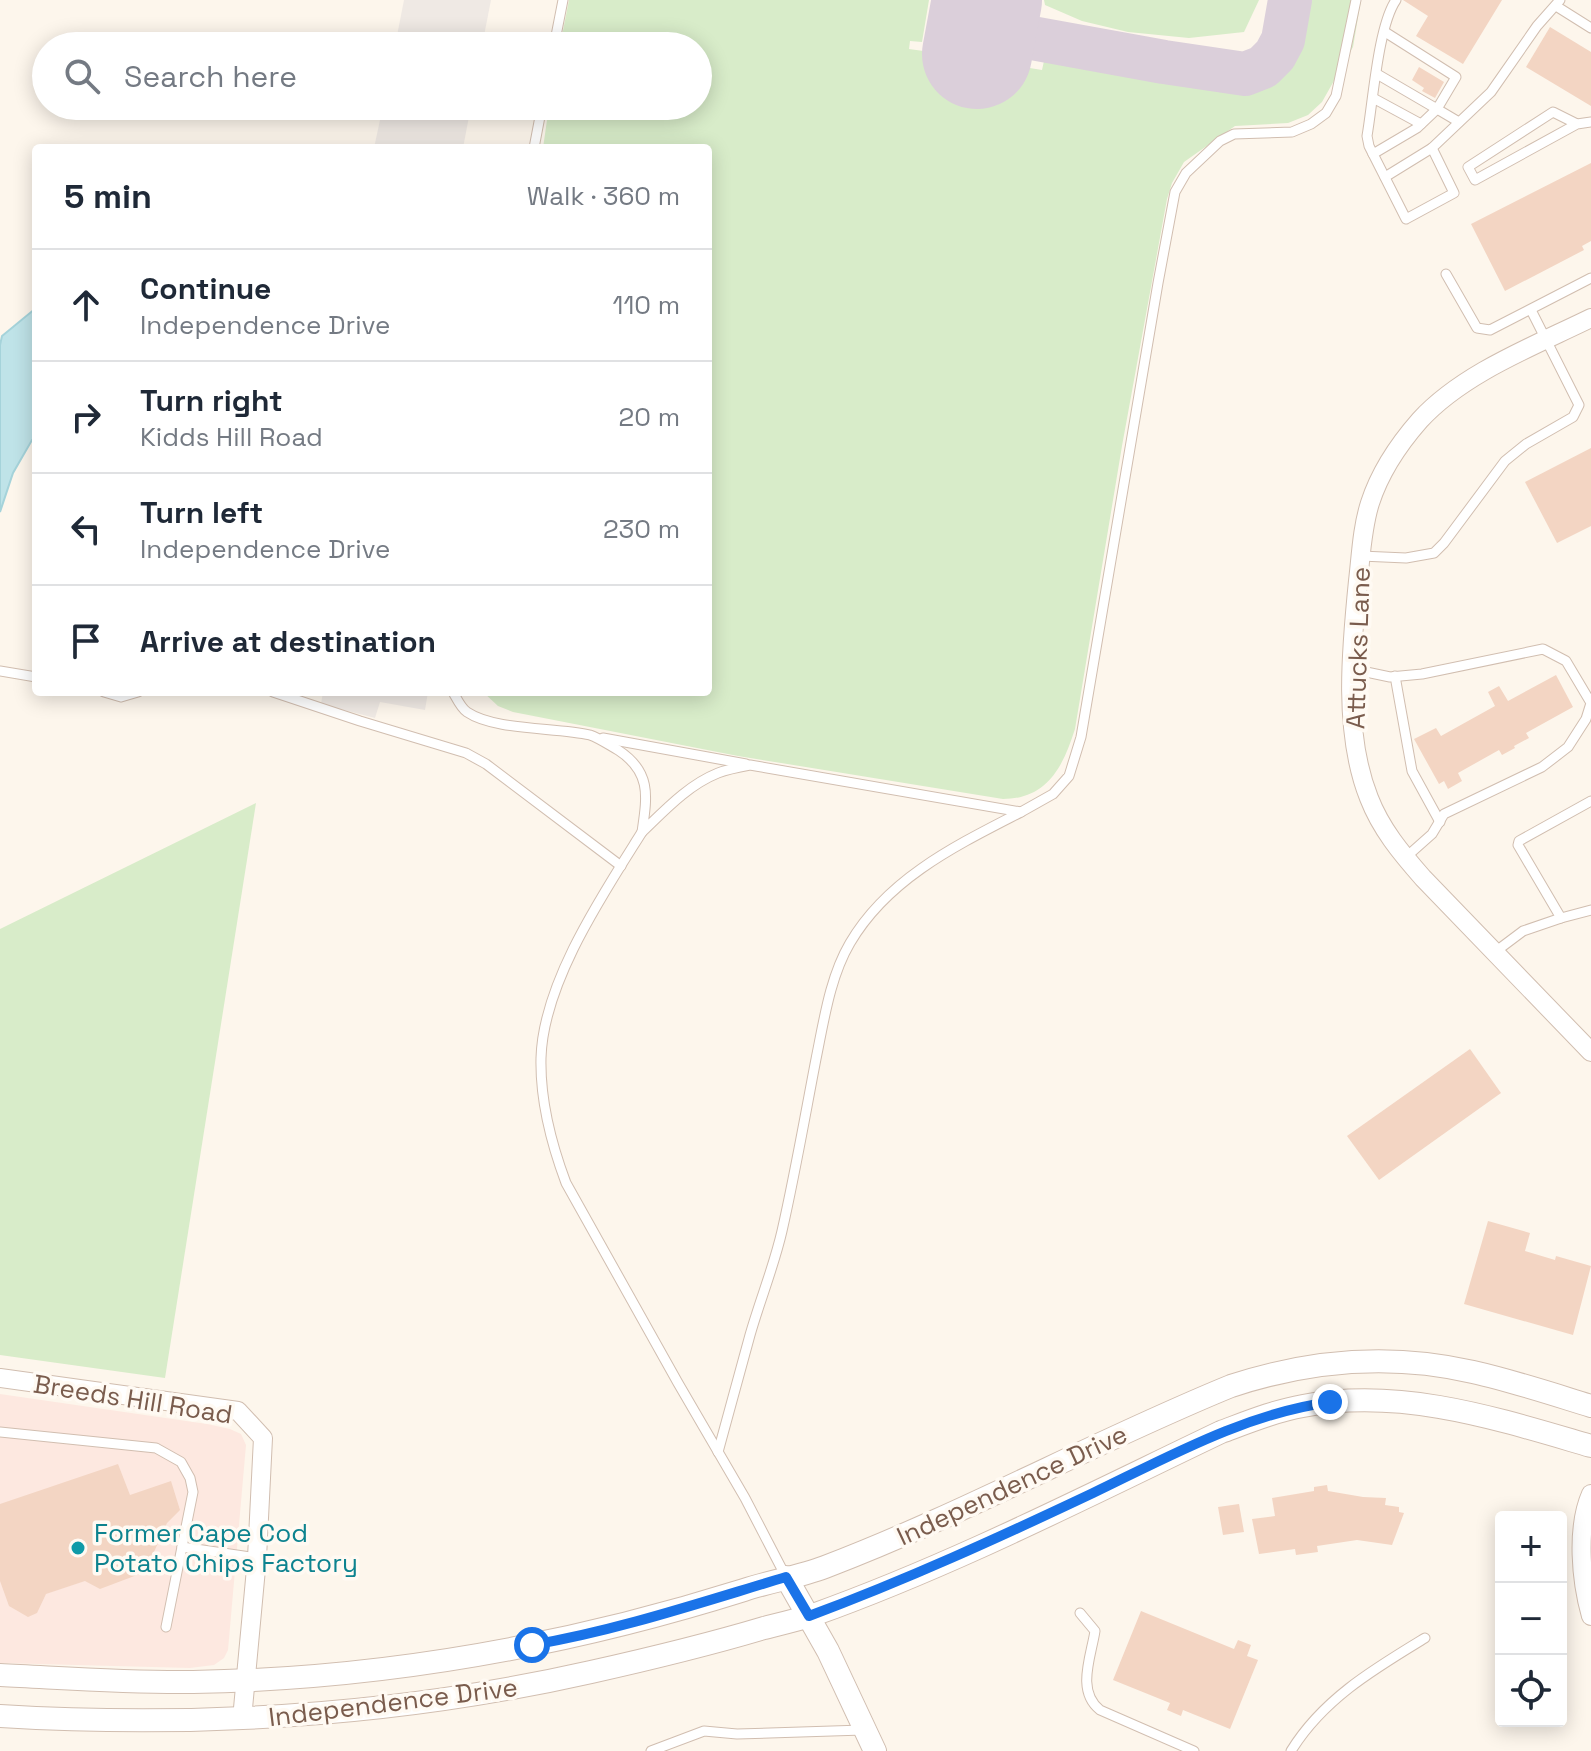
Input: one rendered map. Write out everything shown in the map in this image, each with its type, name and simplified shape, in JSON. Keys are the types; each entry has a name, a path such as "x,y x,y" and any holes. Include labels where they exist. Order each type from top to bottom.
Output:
{"street":[{"name":"Attucks Lane","path":"1591,318 1463,385 1433,407 1396,451 1370,503 1365,525 1352,669 1355,746 1363,781 1384,829 1405,858 1591,1052"},
{"name":"Independence Drive","path":"0,1675 148,1682 304,1677 406,1666 561,1640 820,1569 885,1544 1219,1390 1259,1376 1317,1364 1360,1361 1470,1371 1591,1406"},
{"name":"Breeds Hill Road","path":"0,1378 238,1411 263,1438 257,1558 242,1719"},
{"name":"Independence Drive","path":"0,1716 154,1721 323,1714 416,1704 552,1682 701,1647 809,1616 956,1557 1221,1432 1302,1406 1363,1401 1427,1404 1517,1424 1591,1446"},
{"path":"1591,1494 1582,1543 1584,1586 1591,1616"},
{"path":"786,1577 809,1616 875,1751"}],"lane":[{"path":"557,32 563,0"},
{"path":"718,1452 782,1234 824,1018 835,976 850,942 897,886 916,871 953,847 1053,794 1069,776 1081,737 1175,192 1186,173 1220,141 1234,134 1292,132 1326,113 1336,96 1356,0"},
{"path":"1396,0 1389,10 1367,136 1406,219 1454,193 1432,148"},
{"path":"1385,177 1432,148 1491,92 1537,26 1558,3 1591,28"},
{"path":"1373,154 1421,124 1437,109 1456,77 1385,32"},
{"path":"1377,74 1459,122"},
{"path":"1373,98 1421,124"},
{"path":"1577,124 1553,112 1468,167 1475,180 1577,124 1591,122"},
{"path":"535,144 539,120"},
{"path":"1446,274 1477,328 1490,330 1591,278"},
{"path":"1361,556 1406,558 1434,553 1505,461 1526,444 1573,417 1579,405 1531,310"},
{"path":"1352,669 1395,676 1422,674 1543,649 1566,661 1591,703 1586,719 1568,747 1542,767 1444,814 1432,834 1405,858"},
{"path":"0,671 32,676"},
{"path":"1395,676 1412,771 1440,822"},
{"path":"285,696 466,753 486,764 621,866"},
{"path":"456,696 466,712 504,724 593,736 1021,812"},
{"path":"593,736 630,758 644,779 647,798 642,832"},
{"path":"750,765 721,771 701,781 642,832 562,972 548,1012 541,1057 543,1098 553,1148 566,1183 745,1498 786,1577"},
{"path":"1561,918 1518,848 1518,843 1591,801"},
{"path":"1495,952 1523,931 1591,910"},
{"path":"0,1432 156,1448 181,1462 187,1469 193,1492 166,1627"},
{"path":"182,1547 257,1558"},
{"path":"1080,1613 1095,1631 1086,1685 1094,1705 1194,1751"},
{"path":"1291,1751 1303,1733 1341,1694 1425,1638"},
{"path":"651,1751 704,1731 737,1734 866,1730"}],"shaded area":[{"path":"404,0 491,0 485,32 398,32"},
{"path":"380,120 468,120 464,144 375,144"},
{"path":"322,696 427,696 425,710 380,702 375,718 321,704"},
{"path":"0,1394 207,1424 241,1434 246,1445 228,1650 224,1658 214,1665 190,1668 0,1663"}],"green space":[{"path":"569,0 929,0 922,42 910,41 909,49 938,53 940,48 1012,60 1012,65 1042,70 1044,61 1235,93 1272,84 1293,65 1303,36 1309,0 1361,0 1353,47 1322,102 1308,115 1288,123 1235,126 1184,162 1172,183 1122,446 1075,729 1059,768 1042,787 1018,798 1003,799 738,756 513,712 498,706 487,696 712,696 712,144 544,144 547,120 712,120 712,32 563,32"},
{"path":"1044,0 1259,0 1244,32 1189,38 1128,32 1082,21 1045,5"},
{"path":"256,803 165,1378 0,1355 0,929"}],"water":[{"path":"32,311 32,440 13,473 0,512 0,345 2,336"}],"building":[{"path":"1403,0 1502,0 1463,64 1416,36 1428,16"},
{"path":"1550,27 1591,52 1591,106 1526,67"},
{"path":"1419,67 1444,82 1435,98 1422,91 1424,88 1412,80"},
{"path":"1591,163 1591,241 1582,246 1584,250 1505,291 1471,224"},
{"path":"1591,448 1591,526 1557,543 1525,482"},
{"path":"1556,675 1573,707 1526,733 1529,738 1515,748 1502,755 1499,750 1458,773 1462,781 1448,789 1444,781 1439,784 1414,739 1436,728 1441,736 1495,706 1488,692 1499,686 1508,701"},
{"path":"1470,1049 1501,1093 1379,1180 1347,1136"},
{"path":"1488,1221 1530,1233 1525,1251 1591,1266 1573,1335 1464,1304"},
{"name":"Former Cape Cod Potato Chips Factory","path":"118,1464 130,1495 171,1481 180,1510 167,1523 145,1572 100,1589 85,1581 46,1594 37,1613 28,1617 9,1606 0,1581 0,1504"},
{"path":"1327,1485 1328,1491 1386,1498 1385,1505 1399,1507 1399,1512 1404,1513 1392,1545 1357,1540 1317,1546 1318,1552 1296,1555 1295,1549 1259,1554 1252,1519 1275,1516 1272,1498 1314,1491 1314,1487"},
{"path":"1239,1504 1244,1532 1223,1535 1218,1507"},
{"path":"1141,1611 1234,1649 1238,1640 1251,1645 1247,1656 1258,1660 1230,1729 1183,1710 1181,1716 1167,1710 1170,1703 1113,1680"}],"taxiway":[{"path":"982,29 1245,74 1263,67 1275,55 1283,40 1290,0"}],"runway":[{"path":"977,54 987,0"}],"place":[{"name":"Former Cape Cod Potato Chips Factory","path":"78,1548"}],"route":[{"path":"532,1645 652,1617 786,1577 809,1616 956,1557 1221,1432 1277,1412 1330,1402"}]}
